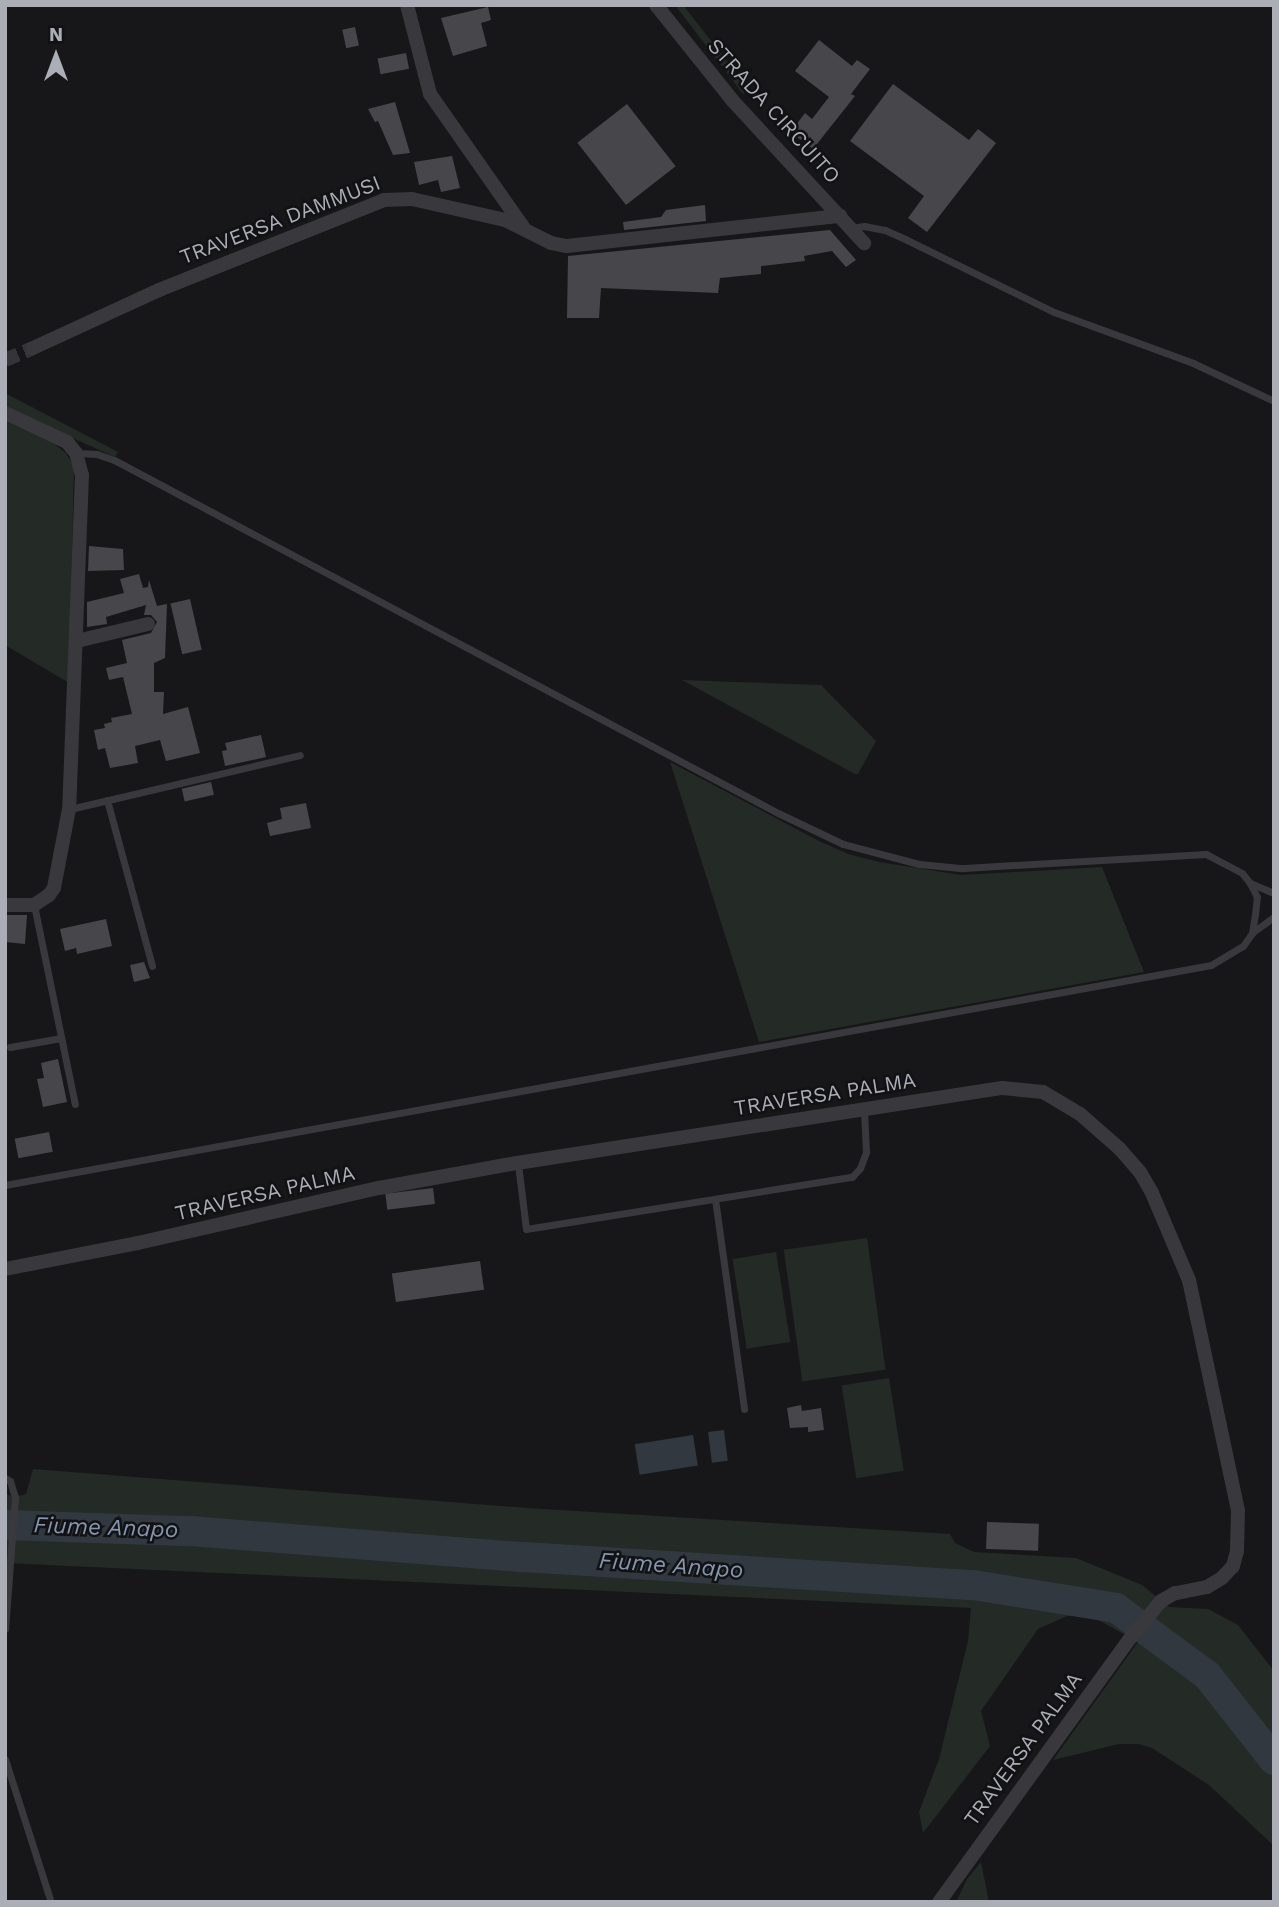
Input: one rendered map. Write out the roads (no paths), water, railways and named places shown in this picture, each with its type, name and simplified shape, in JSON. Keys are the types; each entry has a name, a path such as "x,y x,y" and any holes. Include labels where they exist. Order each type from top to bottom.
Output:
{"street":[{"path":"407,5 430,94 524,228"},
{"name":"STRADA CIRCUITO","path":"656,5 732,100 863,243"},
{"name":"TRAVERSA DAMMUSI","path":"33,348 159,290 384,200 402,197 447,206 524,228 551,243 568,246 840,216"},
{"path":"5,413 67,442 76,453 82,475 69,809 54,888 50,895 34,905 5,905"},
{"path":"77,641 148,624"},
{"name":"TRAVERSA PALMA","path":"5,1269 138,1243 379,1188 517,1163 1002,1088 1043,1092 1080,1114 1119,1148 1152,1193 1189,1280 1238,1510 1239,1539 1233,1566 1222,1578 1207,1587 1175,1593 1161,1601 1130,1637 940,1902"},
{"path":"946,1902 950,1885"}],"lane":[{"path":"850,228 874,228 905,239 1054,312 1193,363 1274,401"},
{"path":"76,453 97,454 114,460 778,813 843,844 894,859 960,868 1206,854 1242,873 1250,883 1256,897 1252,933"},
{"path":"69,809 300,755"},
{"path":"107,800 152,966"},
{"path":"1250,883 1274,893"},
{"path":"34,905 75,1104"},
{"path":"5,1185 1211,965 1243,946 1252,933 1274,917"},
{"path":"10,1047 61,1038"},
{"path":"517,1163 526,1229 852,1177 860,1168 866,1152 863,1109"},
{"path":"715,1199 744,1409"},
{"path":"5,1478 10,1481 15,1497 5,1629"},
{"path":"5,1759 51,1902"}],"waterway":[{"name":"Fiume Anapo","path":"5,1525 190,1531 524,1557 973,1585 1116,1608 1207,1675 1274,1760"}],"tunnel":[{"path":"5,360 33,348"}]}
